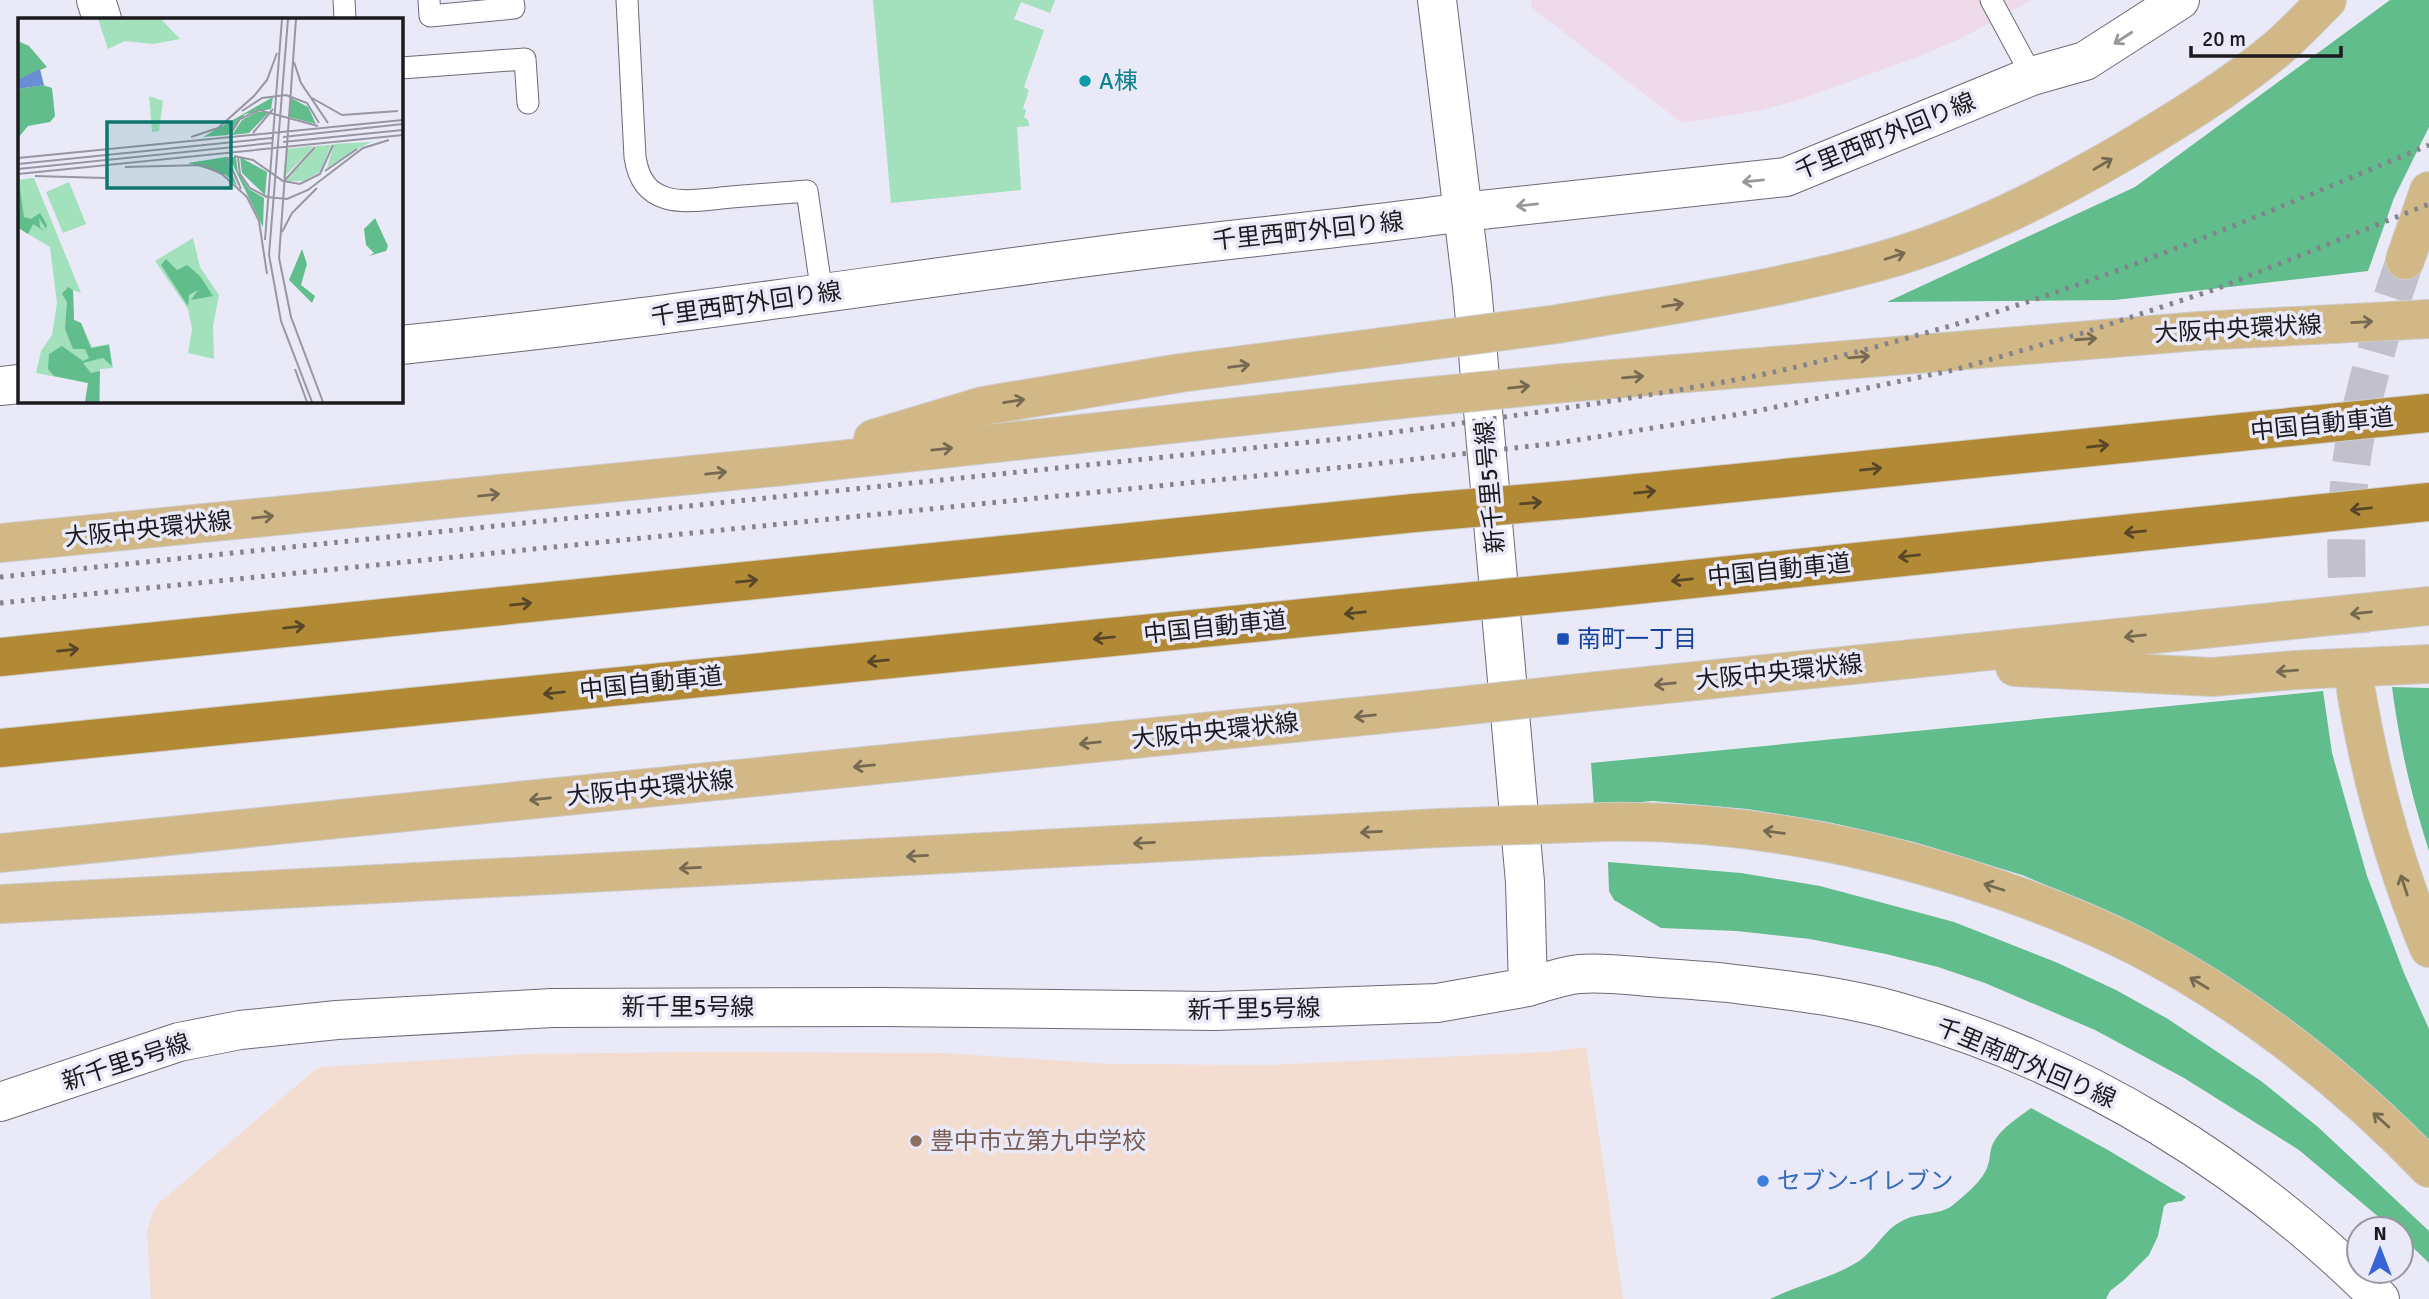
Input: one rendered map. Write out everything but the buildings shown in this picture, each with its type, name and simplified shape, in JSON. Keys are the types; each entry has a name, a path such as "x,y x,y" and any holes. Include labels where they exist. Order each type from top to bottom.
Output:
{"highway":[{"name":"中国自動車道","path":"0,657 2429,413"},
{"name":"中国自動車道","path":"0,748 1587,590 2429,502"}],"main road":[{"path":"2278,48 2327,0"},
{"path":"784,466 983,406 1180,373 1558,324 1756,292 1877,262 1941,242 2080,178 2175,123 2278,48 2352,0"},
{"path":"2404,260 2429,191"},
{"name":"大阪中央環状線","path":"0,543 784,466 1565,383 2199,331 2429,319"},
{"name":"大阪中央環状線","path":"0,853 2429,607"},
{"path":"1886,660 2212,677 2309,669 2429,664"},
{"path":"2356,691 2365,746 2380,803 2408,897 2429,948"},
{"path":"0,904 1439,828 1605,822 1702,823 1825,840 1927,866 2026,898 2082,921 2169,964 2256,1020 2354,1095 2429,1168"}],"street":[{"path":"96,0 102,18"},
{"name":"新千里5号線","path":"0,1102 179,1042 240,1030 337,1020 552,1008 884,1007 1228,1011 1437,1003 1528,987 1525,882 1473,301 1437,0"},
{"name":"千里西町外回り線","path":"402,345 691,312 1103,255 1786,177 2032,76 2085,61 2180,0"},
{"path":"0,386 18,384"},
{"name":"千里南町外回り線","path":"1528,987 1578,974 1716,982 1816,994 1896,1011 1967,1033 2083,1084 2192,1146 2279,1208 2381,1299"}],"lane":[{"path":"344,0 345,18"},
{"path":"429,0 430,16 514,8 513,0"},
{"path":"627,0 635,157 640,178 652,191 677,201 807,191 822,294"},
{"path":"1991,0 2032,76"},
{"path":"402,68 525,59 528,103"}],"shaded area":[{"path":"1531,0 2032,0 1962,38 1920,56 1798,100 1762,110 1682,123 1532,8"},
{"name":"豊中市立第九中学校","path":"1586,1047 1623,1299 151,1299 147,1231 153,1211 316,1069 323,1067 531,1054 693,1052 942,1053 1109,1064 1268,1065 1547,1052"}],"green space":[{"path":"873,0 1055,0 1050,13 1021,2 1014,19 1044,30 1024,87 1029,90 1023,108 1026,110 1024,117 1029,126 1017,127 1021,190 891,203"},
{"path":"2390,0 2429,0 2429,127 2394,198 2368,271 2115,300 1887,302 2135,187"},
{"path":"2392,687 2429,688 2429,851 2407,770"},
{"path":"2323,691 2332,753 2367,876 2404,973 2429,1029 2429,1140 2371,1086 2081,900 2022,875 1914,842 1828,822 1747,809 1653,801 1594,806 1591,763"},
{"path":"1608,862 1741,873 1820,886 1954,922 2058,963 2116,990 2168,1019 2261,1081 2318,1127 2412,1215 2376,1215 2299,1150 2184,1078 2095,1030 1985,983 1938,967 1810,939 1737,931 1661,928 1614,900 1609,891"},
{"path":"2031,1108 2186,1197 2182,1201 2164,1206 2158,1236 2149,1255 2110,1291 2106,1299 1770,1299 1859,1261 1890,1229 1902,1221 1941,1211 1953,1205 1986,1171 1992,1146 1998,1135"},
{"path":"2415,1218 2429,1231 2429,1263 2415,1250"}],"tunnel":[{"path":"2356,691 2347,571 2349,481 2369,378 2405,260"}],"railway":[{"path":"0,577 1349,438 1691,388 1816,362 1918,335 2066,289 2188,244 2429,145"},
{"path":"0,603 1355,466 1558,443 1747,413 1954,370 2086,332 2216,289 2429,204"}],"place":[{"name":"A棟","path":"1085,81"},
{"name":"南町一丁目","path":"1563,639"},
{"name":"豊中市立第九中学校","path":"916,1141"},
{"name":"セブン-イレブン","path":"1763,1181"}]}
